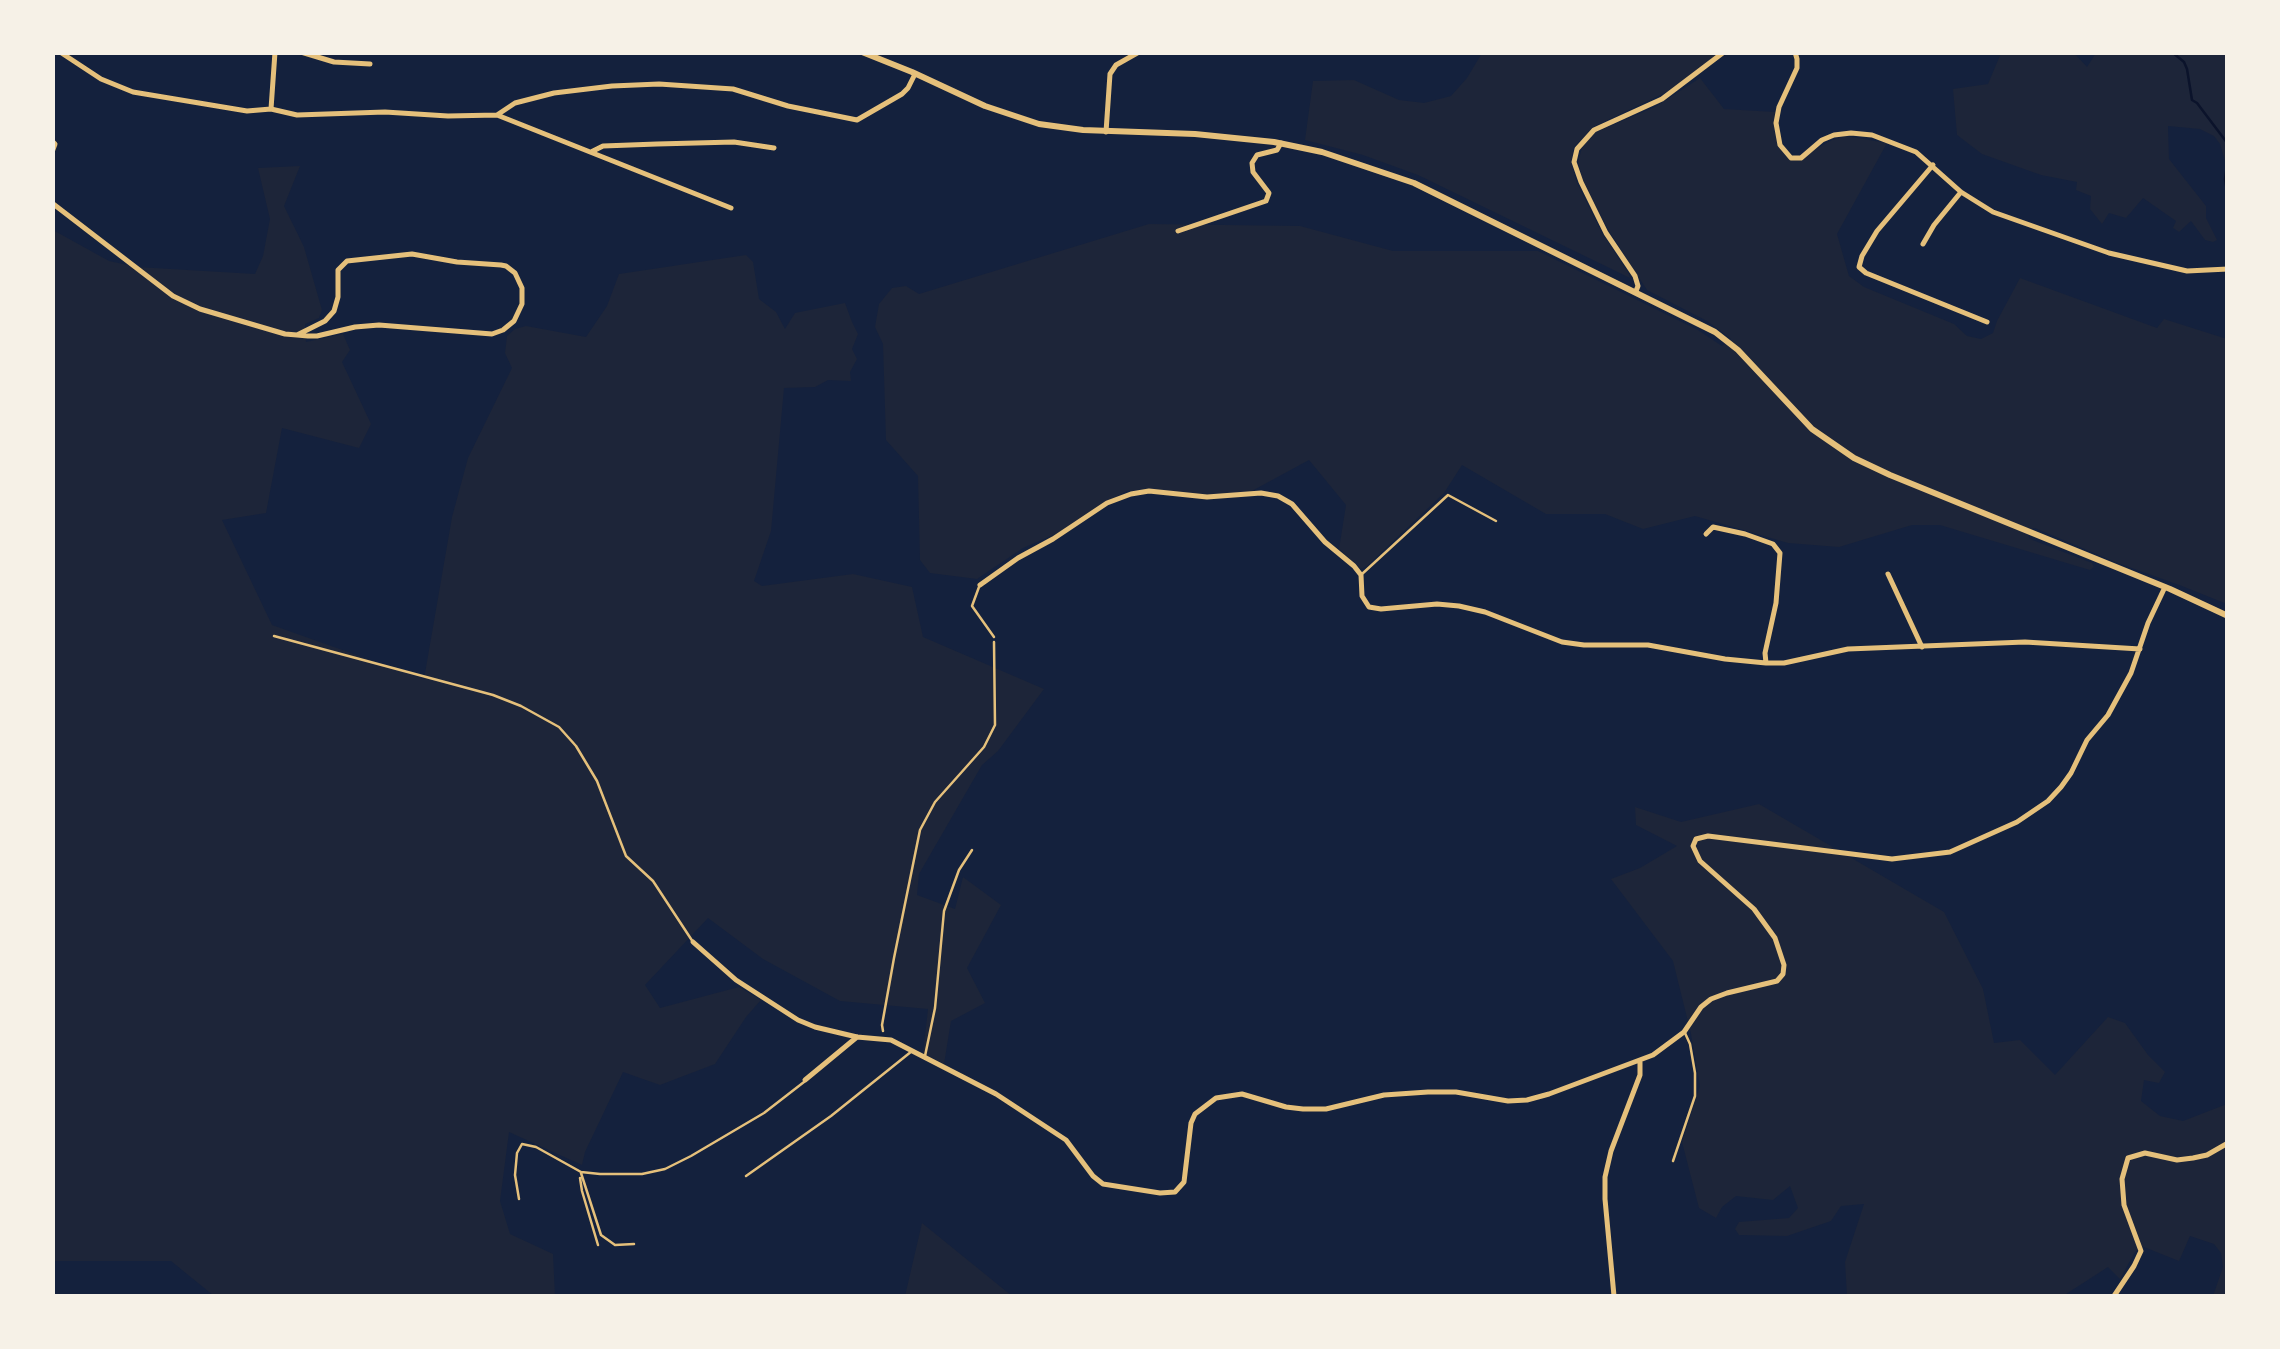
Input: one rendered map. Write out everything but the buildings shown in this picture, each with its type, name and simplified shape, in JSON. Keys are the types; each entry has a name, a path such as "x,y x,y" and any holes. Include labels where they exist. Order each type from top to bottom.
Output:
{"main road":[{"path":"862,52 1028,122 1062,128 1281,143 1348,159 1414,182 1702,324 1751,363 1812,429 1854,458 2228,616"}],"street":[{"path":"60,52 101,79 133,92 247,111 270,109 298,115 498,115 731,208"},
{"path":"270,109 275,52"},
{"path":"301,52 334,62 370,64"},
{"path":"1106,130 1110,74 1116,65 1139,52"},
{"path":"1636,291 1635,276 1606,233 1580,182 1574,162 1577,149 1594,130 1662,100 1724,52"},
{"path":"1794,52 1797,68 1776,123 1778,142 1788,156 1802,158 1828,137 1861,133 1905,146 1988,210 2100,251 2183,270 2228,269"},
{"path":"498,115 515,103 542,96 659,84 733,89 818,114 860,120 904,92 915,73"},
{"path":"52,142 52,152"},
{"path":"591,152 603,146 734,142 774,148"},
{"path":"1178,231 1266,201 1269,193 1253,172 1252,163 1257,155 1277,150 1281,143"},
{"path":"1933,165 1877,231 1859,267 1987,322"},
{"path":"1923,244 1961,192"},
{"path":"52,203 173,296 256,327 296,336 379,326 497,333 518,314 522,288 515,274 500,264 412,254 347,261 338,270 334,311 325,321 296,336"},
{"path":"980,585 1107,503 1131,494 1149,491 1193,497 1251,492 1278,496 1298,509 1361,575 1364,600 1369,607 1459,606 1562,642 1648,644 1766,664 1848,650 2037,642 2140,649"},
{"path":"1706,534 1713,527 1746,534 1773,544 1780,553 1766,664"},
{"path":"1888,574 1922,647"},
{"path":"693,942 736,980 798,1020 857,1037 891,1040 996,1094 1059,1134 1103,1184 1175,1192 1184,1182 1188,1138 1195,1114 1216,1098 1242,1094 1304,1110 1326,1109 1384,1095 1428,1092 1517,1101 1540,1097 1661,1051 1684,1032 1711,1000 1781,978 1784,970 1779,948 1760,916 1700,861 1692,846 1696,839 1708,836 1892,859 1939,855 2017,822 2055,794 2072,773 2087,740 2108,716 2131,672 2166,587"},
{"path":"805,1080 857,1037"},
{"path":"1614,1296 1605,1176 1640,1075 1640,1061"},
{"path":"2114,1296 2141,1251 2124,1205 2122,1179 2128,1158 2145,1153 2177,1160 2193,1158 2228,1143"}],"lane":[{"path":"1361,575 1448,496 1496,521"},
{"path":"980,585 972,606 994,637"},
{"path":"274,636 493,694 560,727 590,768 626,856 653,880 693,942"},
{"path":"924,1058 934,1023 944,911 959,870 972,850"},
{"path":"1673,1162 1694,1096 1695,1073 1684,1032"},
{"path":"746,1176 912,1051"},
{"path":"520,1200 515,1175 522,1144 536,1146 581,1172 631,1175 673,1166 748,1123 805,1080"},
{"path":"581,1172 601,1234 615,1245 634,1244"},
{"path":"581,1172 582,1190 598,1245"}],"path":[{"path":"884,1031 882,1025 920,830 935,802 984,747 995,725 994,637"}],"shaded area":[{"path":"1482,53 1718,53 1671,90 1593,127 1574,147 1571,162 1577,183 1630,278 1418,175 1305,140 1313,81 1354,80 1399,100 1424,103 1451,96"},
{"path":"2001,53 2074,53 2087,67 2096,53 2227,53 2227,168 2214,136 2200,129 2168,126 2169,159 2206,206 2206,218 2217,240 2205,240 2191,221 2179,232 2173,228 2176,221 2143,198 2126,218 2109,213 2102,224 2090,209 2091,196 2076,190 2077,182 2041,175 1982,154 1957,135 1953,89 1988,84"},
{"path":"1700,78 1724,109 1775,112 1774,130 1786,157 1798,159 1846,136 1887,143 1837,234 1849,276 1864,287 1981,339 1993,333 2020,278 2157,328 2164,319 2227,339 2227,604 2035,528 2028,530 2030,539 2094,567 2090,570 1940,525 1912,525 1839,547 1788,543 1695,516 1643,529 1605,514 1546,514 1462,465 1444,493 1361,569 1339,549 1346,505 1309,460 1250,492 1204,495 1147,489 1127,491 1058,533 1023,548 977,579 930,573 920,560 918,476 886,440 883,344 875,327 879,304 892,288 906,286 919,294 1149,224 1300,226 1393,251 1538,251 1698,330 1722,346 1731,339 1707,321 1647,290 1609,231 1583,181 1578,162 1583,144 1596,132 1655,107"},
{"path":"300,166 284,206 304,247 322,310 319,318 305,324 306,342 343,334 350,350 342,362 371,424 359,448 282,428 266,513 222,520 272,625 424,679 452,517 468,458 512,368 505,353 507,336 526,326 586,337 607,306 619,274 746,255 753,262 759,299 776,312 785,329 795,313 845,303 858,334 852,349 857,359 850,372 851,381 828,380 815,387 784,388 771,531 754,581 762,586 853,574 912,587 923,637 1044,689 998,751 982,765 919,874 917,895 955,909 963,877 1001,905 967,968 985,1003 951,1021 944,1064 923,1053 928,1009 840,1001 763,959 708,918 645,985 660,1008 739,987 761,1000 715,1064 660,1085 623,1072 582,1165 509,1132 500,1201 510,1234 553,1254 555,1296 214,1296 171,1261 54,1261 53,1266 53,230 109,261 137,267 255,274 270,219 258,168"},
{"path":"1759,804 1944,912 1983,989 1994,1043 2020,1040 2055,1075 2108,1017 2125,1023 2165,1072 2159,1083 2144,1080 2141,1101 2160,1116 2183,1121 2227,1104 2227,1296 2213,1296 2223,1267 2221,1253 2214,1244 2190,1236 2179,1261 2144,1247 2135,1252 2120,1279 2108,1267 2063,1296 1847,1296 1845,1262 1864,1204 1841,1206 1831,1221 1787,1236 1739,1235 1735,1229 1739,1222 1789,1218 1798,1208 1790,1186 1773,1200 1736,1196 1716,1218 1699,1208 1682,1142 1700,1086 1673,961 1611,879 1640,868 1677,846 1636,825 1635,807 1681,822"},
{"path":"922,1223 1012,1296 905,1296"}],"waterway":[{"path":"2172,52 2187,69 2192,100 2228,144"},
{"path":"2228,159 2228,197"}]}
